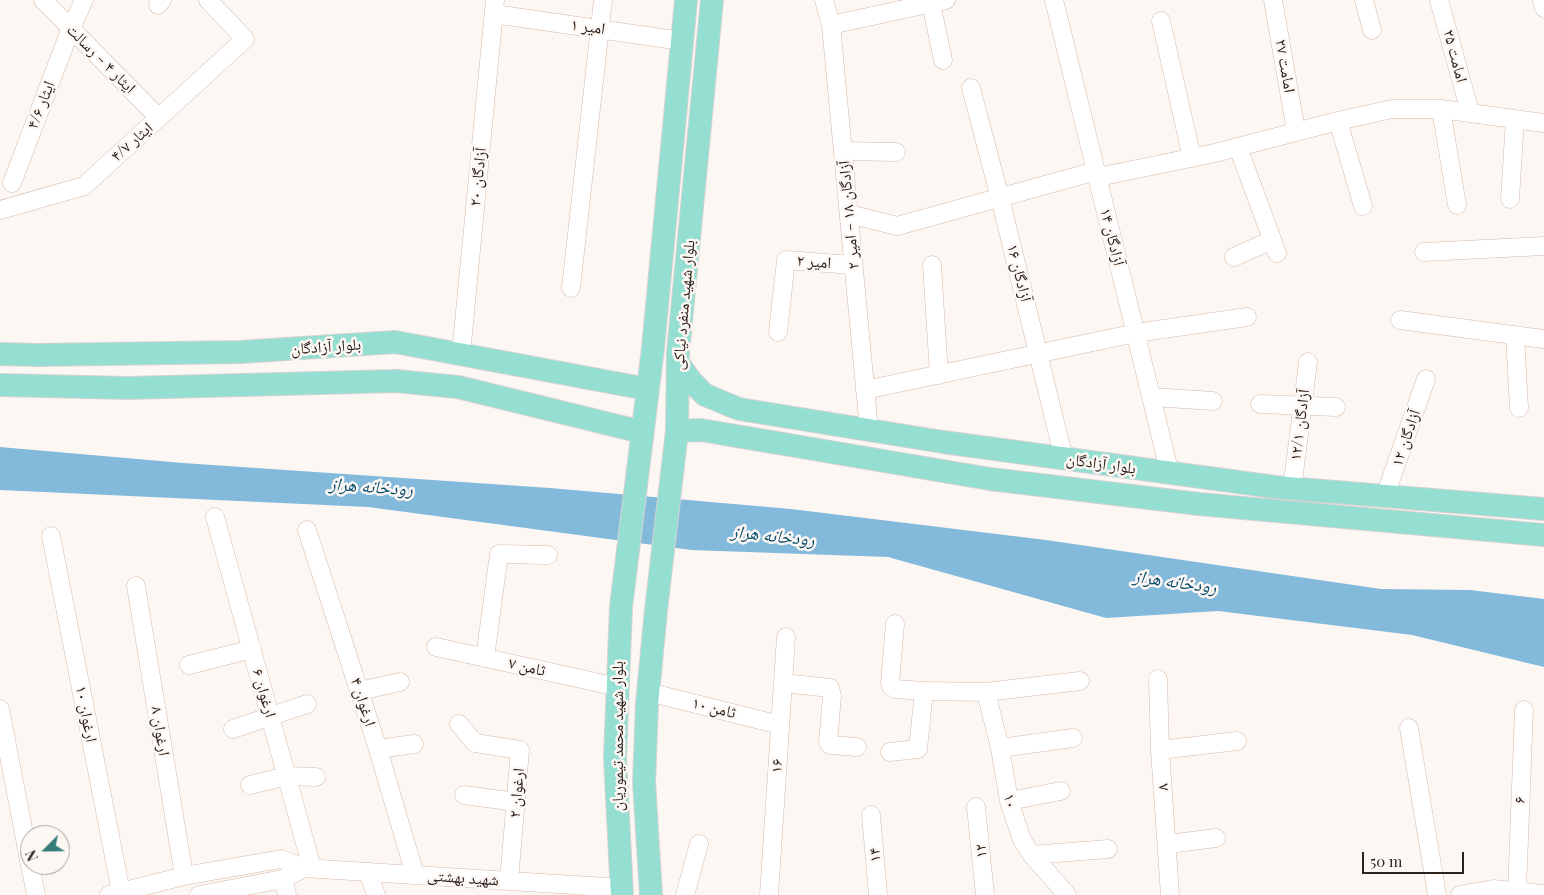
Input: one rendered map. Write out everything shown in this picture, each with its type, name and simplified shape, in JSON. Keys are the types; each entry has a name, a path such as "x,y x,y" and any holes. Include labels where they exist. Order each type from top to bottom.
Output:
{"main road":[{"name":"بلوار شهید منفرد نیاکی","path":"621,607 653,348 686,0"},
{"name":"بلوار شهید منفرد نیاکی","path":"656,610 677,431 678,363 712,0"},
{"path":"672,145 682,154 688,154 698,148"},
{"path":"668,190 679,184 684,185 689,188 693,195"},
{"name":"بلوار آزادگان","path":"0,354 240,352 395,342 647,389"},
{"path":"458,388 461,354"},
{"name":"بلوار آزادگان","path":"678,363 704,395 739,409 954,444 1170,474 1292,489 1544,508"},
{"path":"0,384 128,388 396,381 458,388 642,432"},
{"name":"بلوار آزادگان","path":"677,431 701,430 990,479 1199,504 1544,535"},
{"path":"953,473 954,444"},
{"name":"بلوار شهید محمد تیموریان","path":"621,607 615,758 622,892"},
{"name":"بلوار شهید محمد تیموریان","path":"651,895 644,782 648,692 656,610"},
{"path":"618,687 648,692"},
{"path":"617,712 647,719"}],"street":[{"name":"ایثار ۴ - رسالت","path":"43,0 159,118"},
{"name":"ایثار ۴/۶","path":"12,183 71,28 84,0"},
{"name":"ایثار ۴/۷","path":"0,210 84,186 245,39 208,0"},
{"path":"571,288 603,0"},
{"name":"آزادگان ۱۸ - امیر ۲","path":"824,0 831,26 869,430"},
{"name":"آزادگان ۱۴","path":"1054,0 1170,474"},
{"name":"امامت ۲۷","path":"1273,0 1296,132"},
{"path":"1364,0 1372,30"},
{"name":"امامت ۲۵","path":"1439,0 1470,112"},
{"path":"1542,0 1544,8"},
{"path":"831,26 938,2 943,60"},
{"name":"امیر ۱","path":"495,7 600,29 682,41"},
{"name":"آزادگان ۲۰","path":"461,354 495,7"},
{"path":"1161,22 1192,158"},
{"name":"آزادگان ۱۶","path":"971,88 1064,459"},
{"path":"849,214 897,226 1097,174 1192,158 1392,109 1441,109 1544,124"},
{"path":"1441,109 1457,205"},
{"path":"1510,199 1515,119"},
{"path":"1338,121 1363,206"},
{"path":"1234,257 1275,247 1238,147"},
{"path":"843,151 896,152"},
{"path":"1424,252 1544,246"},
{"name":"امیر ۲","path":"778,332 786,260 853,265"},
{"path":"932,265 939,375"},
{"path":"865,390 1136,334 1247,317"},
{"path":"1400,320 1544,339"},
{"path":"1515,335 1519,408"},
{"name":"آزادگان ۱۲/۱","path":"1292,489 1308,362"},
{"name":"آزادگان ۱۲","path":"1385,496 1426,379"},
{"path":"1152,397 1213,401"},
{"path":"1260,404 1336,406"},
{"name":"ارغوان ۶","path":"215,517 287,776 308,868"},
{"name":"ارغوان ۴","path":"307,530 378,749 415,875"},
{"name":"ارغوان ۱۰","path":"51,536 115,894"},
{"path":"485,658 499,554 548,555"},
{"name":"ارغوان ۸","path":"136,586 184,876"},
{"path":"895,624 890,682 891,686 895,689 986,692 1080,681"},
{"name":"۱۶","path":"769,895 786,638"},
{"name":"ثامن ۷","path":"436,647 618,687"},
{"path":"189,665 252,649"},
{"name":"۸","path":"1158,679 1160,750 1168,844 1170,895"},
{"path":"359,691 400,682"},
{"path":"783,683 830,688 832,696 828,742 830,745 857,747"},
{"path":"890,752 918,750 924,691"},
{"name":"ثامن ۱۰","path":"648,692 780,724"},
{"name":"۱۰","path":"986,692 1000,748 1009,801 1022,840 1032,856 1067,895"},
{"path":"233,729 308,704"},
{"path":"0,709 22,825"},
{"name":"۶","path":"1517,891 1524,710"},
{"name":"ارغوان ۲","path":"459,724 475,743 520,750 509,881"},
{"path":"1409,728 1437,895"},
{"path":"1000,748 1073,738"},
{"path":"1160,750 1237,741"},
{"path":"378,749 414,744"},
{"path":"250,785 287,776 316,777"},
{"path":"1009,801 1061,791"},
{"path":"464,795 516,802"},
{"name":"۱۲","path":"976,807 985,895"},
{"name":"۱۴","path":"871,815 878,895"},
{"path":"1168,844 1216,838"},
{"path":"685,895 699,844"},
{"path":"1032,856 1108,849"},
{"name":"شهید بهشتی","path":"115,894 184,876 281,859 308,868 415,875 468,887 509,881 622,892"},
{"path":"198,895 285,887 308,868"},
{"path":"368,872 376,895"},
{"path":"32,875 36,895"},
{"path":"1460,895 1493,888 1544,894"}],"water":[{"name":"رودخانه هراز","path":"0,447 183,463 550,488 791,509 1046,540 1381,589 1470,590 1544,599 1544,667 1412,635 1218,611 1106,618 888,557 691,550 368,507 0,490"}]}
